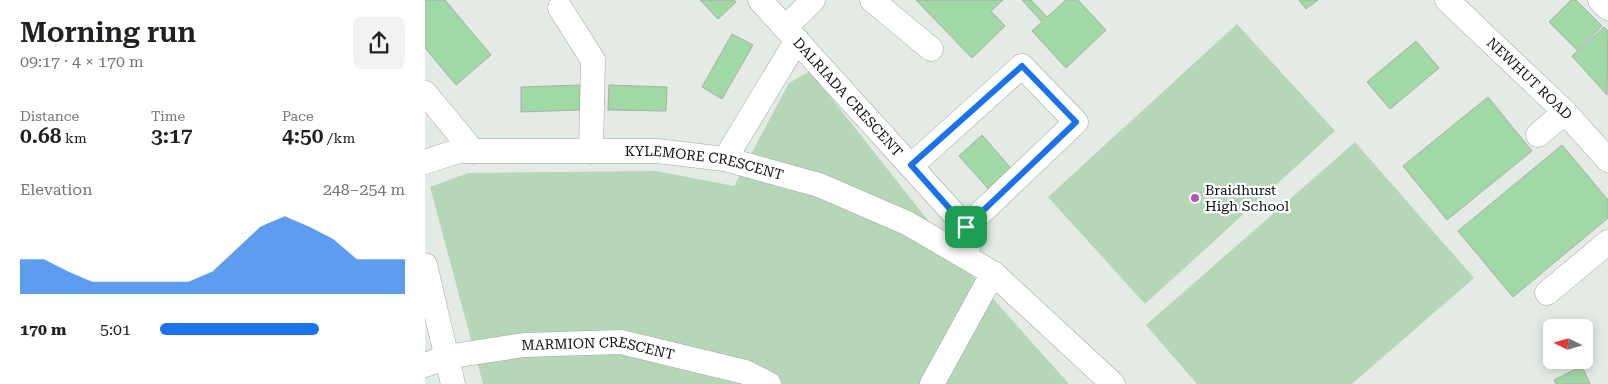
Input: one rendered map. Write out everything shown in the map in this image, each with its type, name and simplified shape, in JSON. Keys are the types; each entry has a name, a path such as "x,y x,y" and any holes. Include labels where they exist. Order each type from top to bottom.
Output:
{"street":[{"name":"DALRIADA CRESCENT","path":"760,0 966,227"},
{"path":"725,159 791,34 813,0"},
{"path":"872,0 931,49"},
{"name":"NEWHUT ROAD","path":"1447,0 1565,112 1608,160"},
{"path":"1600,0 1608,8"},
{"path":"560,8 593,60 591,151"},
{"path":"911,165 1022,66 1076,122 966,227 970,244 967,258 993,273 1113,384"},
{"path":"425,93 473,151"},
{"path":"1539,135 1565,112"},
{"name":"KYLEMORE CRESCENT","path":"425,162 458,151 657,150 725,159 819,186 907,223 967,258"},
{"path":"1547,293 1608,242"},
{"path":"425,265 436,361 453,384"},
{"path":"932,384 993,273"},
{"name":"MARMION CRESCENT","path":"436,361 523,345 621,342 745,372 769,384"}],"green space":[{"path":"1237,24 1335,131 1145,304 1048,197"},
{"path":"810,71 964,266 1069,384 483,384 430,187 468,173 656,171 734,186 789,83"},
{"path":"1355,142 1474,278 1352,384 1197,384 1146,325"}],"building":[{"path":"425,0 445,0 491,55 456,85 425,48"},
{"path":"700,0 734,0 736,2 718,19"},
{"path":"916,0 1003,0 991,11 1005,26 972,58"},
{"path":"1022,0 1031,0 1047,17 1066,0 1078,0 1106,30 1066,68 1032,31 1042,22"},
{"path":"1299,0 1318,0 1306,9"},
{"path":"1571,0 1576,0 1602,26 1577,50 1549,22"},
{"path":"1604,27 1608,31 1607,95 1572,56"},
{"path":"732,34 753,45 722,99 702,87"},
{"path":"1416,41 1439,68 1390,109 1367,82"},
{"path":"580,85 580,110 521,112 521,87"},
{"path":"609,85 667,87 666,111 608,110"},
{"path":"1488,97 1532,151 1447,220 1403,166"},
{"path":"982,135 1015,173 992,193 959,156"},
{"path":"1562,145 1608,200 1608,218 1513,297 1458,231"},
{"path":"1576,369 1583,369 1590,384 1556,384 1554,380"}],"place":[{"name":"Braidhurst High School","path":"1195,198"}],"route":[{"path":"1022,66 1076,122 1045,154 966,227 911,165 1022,66"}]}
